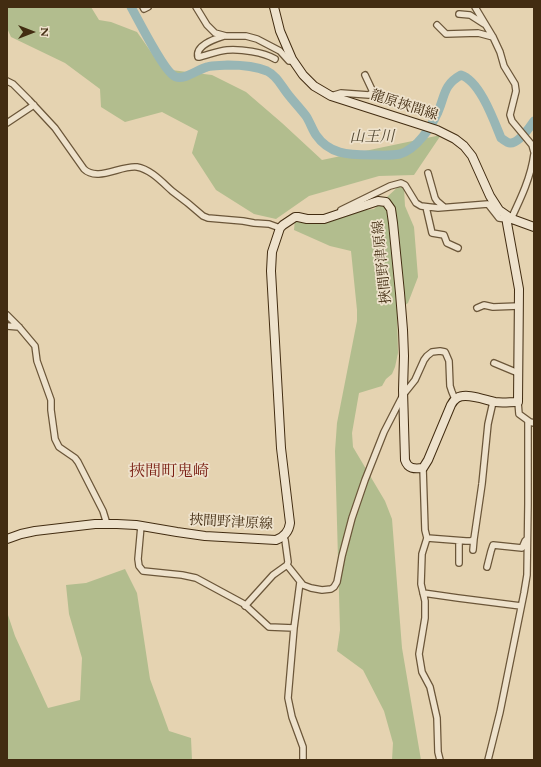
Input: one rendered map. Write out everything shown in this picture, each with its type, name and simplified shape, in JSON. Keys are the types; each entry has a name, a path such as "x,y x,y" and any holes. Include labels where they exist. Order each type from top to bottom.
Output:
{"main road":[{"name":"龍原挾間線","path":"274,7 280,30 293,60 306,79 317,88 331,96 441,132 455,139 469,151 474,159 493,201 499,210 508,218 534,227"},
{"name":"挾間野津原線","path":"7,539 20,534 35,531 107,524 141,526 212,537 278,540 283,537 288,530 290,522 281,448 271,262 272,250 280,228 296,217 307,219 327,218 378,201 386,202 390,209 393,223 400,293 404,356 403,395 405,460 406,464 411,468 423,468"},
{"path":"423,468 455,399 467,396 493,402 518,402 518,283 508,218"}],"street":[{"path":"143,7 144,9 148,7"},
{"path":"196,7 210,30 218,35 246,36 257,39 280,51 289,61 293,60"},
{"path":"327,218 377,192 398,183 403,183 416,202 421,206 444,207 488,204 499,218 508,218 529,177 534,153 530,141 510,117 516,91 515,84 504,66 500,52 493,37 475,7"},
{"path":"459,14 470,15 486,25"},
{"path":"437,25 446,34 478,33 493,37"},
{"path":"224,36 203,45 197,54 198,57 221,51 232,50 258,53 275,59"},
{"path":"331,96 341,93 368,95 373,92 365,75"},
{"path":"7,81 13,84 58,131 87,172 97,174 132,167 142,168 203,216 208,218 269,224 280,228"},
{"path":"7,123 34,105"},
{"path":"428,173 435,198 444,207"},
{"path":"426,207 432,233 444,235 447,243 458,248"},
{"path":"477,308 484,305 498,307 519,306"},
{"path":"7,315 35,346 37,361 52,400 52,421 56,443 76,458 103,511 107,524"},
{"path":"7,326 19,327"},
{"path":"283,537 285,540 287,565 303,585 322,590 331,589 334,587 337,582 352,518 384,432 403,395 414,382 422,362 433,352 445,352 449,361 450,386 455,399"},
{"path":"494,363 518,372"},
{"path":"473,550 488,424 493,402"},
{"path":"518,402 519,414 528,421 534,423"},
{"path":"488,760 500,712 527,575 528,421"},
{"path":"423,468 425,530 427,538 422,554 421,584 425,600 425,618 419,654 422,672 430,687 437,718 438,752 440,760"},
{"path":"141,526 138,559 139,566 143,571 196,578 246,606 269,627 294,628"},
{"path":"427,538 459,541 471,541 474,539"},
{"path":"487,567 493,545 522,548 525,541 528,539"},
{"path":"459,541 459,564"},
{"path":"246,606 273,576 287,565"},
{"path":"300,582 294,628 288,698 292,717 303,747 303,760"},
{"path":"423,593 521,606"}],"green space":[{"path":"7,7 91,7 99,20 111,22 137,32 163,69 212,75 246,92 322,160 441,135 414,175 379,176 309,196 276,219 254,214 216,190 192,153 198,131 162,112 125,122 101,107 100,89 65,63 11,37 7,28"},
{"path":"400,185 404,188 405,206 414,227 418,277 408,303 397,311 398,353 395,367 392,374 386,379 382,386 359,393 352,433 353,447 385,501 392,519 402,648 421,760 392,760 393,743 384,711 363,670 337,651 340,630 335,451 337,423 357,321 351,251 330,246 294,230 295,219 374,209"},
{"path":"125,569 137,593 150,679 169,731 191,738 192,760 7,760 7,612 15,636 48,708 80,700 82,658 69,614 66,585 86,583"}],"waterway":[{"name":"山王川","path":"131,7 145,34 171,74 180,78 210,66 228,65 258,68 267,71 276,78 306,116 321,141 333,150 347,154 392,155 400,154 412,147 423,137 432,124 445,91 451,83 461,75 474,85 486,102 501,138 510,143 517,141 524,135 534,121"}],"district":[{"name":"挾間町鬼崎","path":"169,472"}]}
